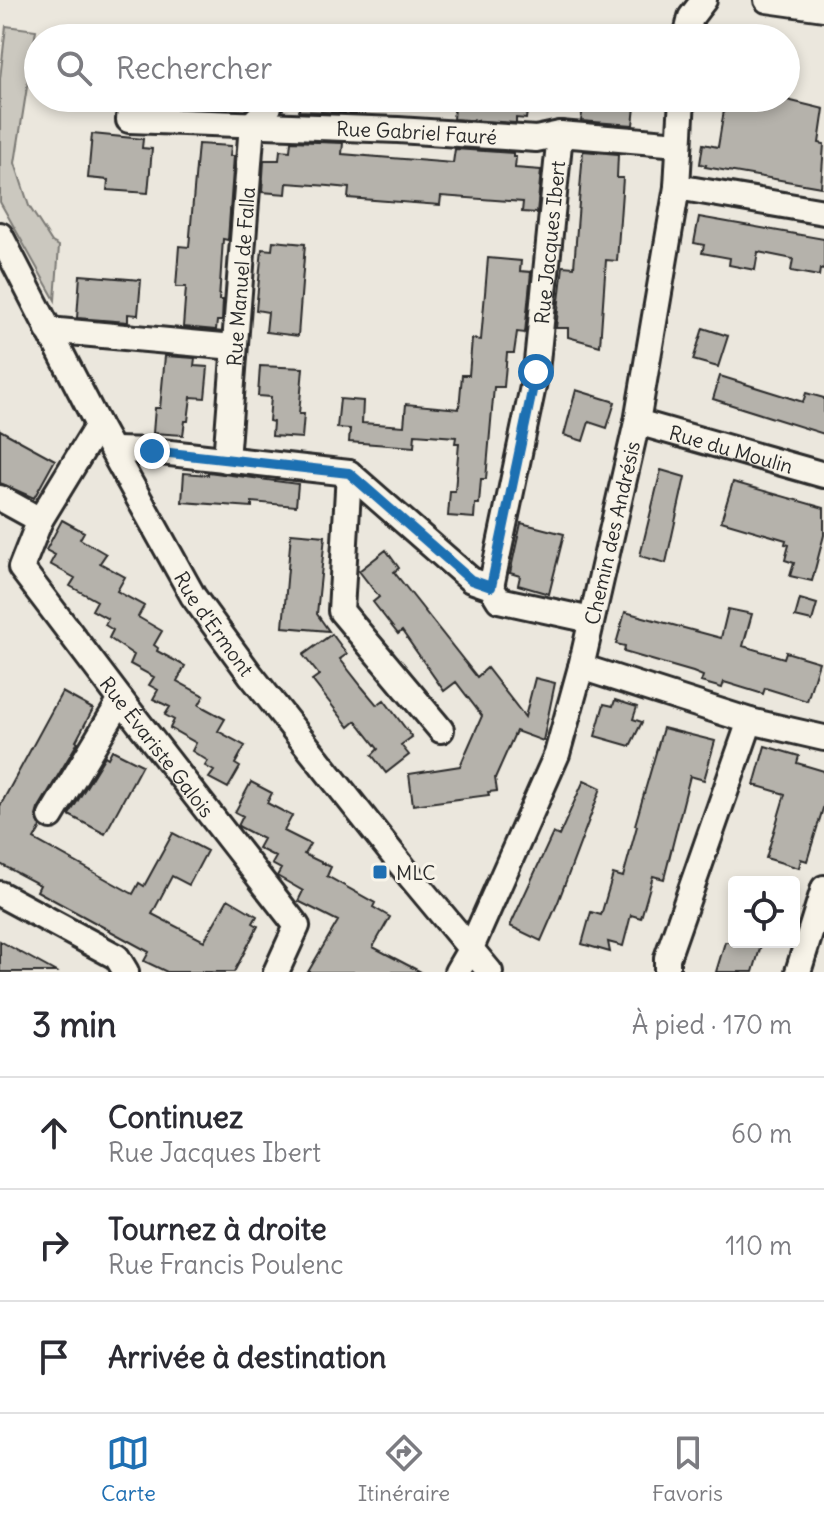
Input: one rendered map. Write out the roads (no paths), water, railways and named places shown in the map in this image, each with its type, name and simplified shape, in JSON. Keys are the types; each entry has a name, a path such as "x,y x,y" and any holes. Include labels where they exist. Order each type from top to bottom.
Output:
{"street":[{"path":"689,24 704,0"},
{"path":"767,0 824,8"},
{"name":"Rue Gabriel Fauré","path":"130,112 129,120 536,139 560,134 679,144"},
{"path":"252,124 264,112"},
{"name":"Chemin des Andrésis","path":"457,972 471,948 557,754 581,667 637,422 677,187 681,112"},
{"name":"Rue Manuel de Falla","path":"226,460 252,124"},
{"name":"Rue Jacques Ibert","path":"491,587 536,372 560,134"},
{"path":"677,187 824,212"},
{"name":"Rue d'Ermont","path":"0,235 7,260 193,596 240,661 490,972"},
{"path":"48,330 234,347"},
{"name":"Rue du Moulin","path":"637,422 824,475"},
{"name":"Rue Évariste Galois","path":"98,425 40,520 21,568 297,926 276,972"},
{"path":"114,450 152,451 349,473 471,580 491,587 499,600 591,620"},
{"path":"349,473 341,611 441,730"},
{"path":"0,498 40,520"},
{"path":"581,667 750,721 824,738"},
{"path":"51,816 121,700"},
{"path":"667,972 667,958 750,721"},
{"path":"798,972 824,888"},
{"path":"0,894 117,957 126,972"}],"place":[{"name":"MLC","path":"380,872"}]}
